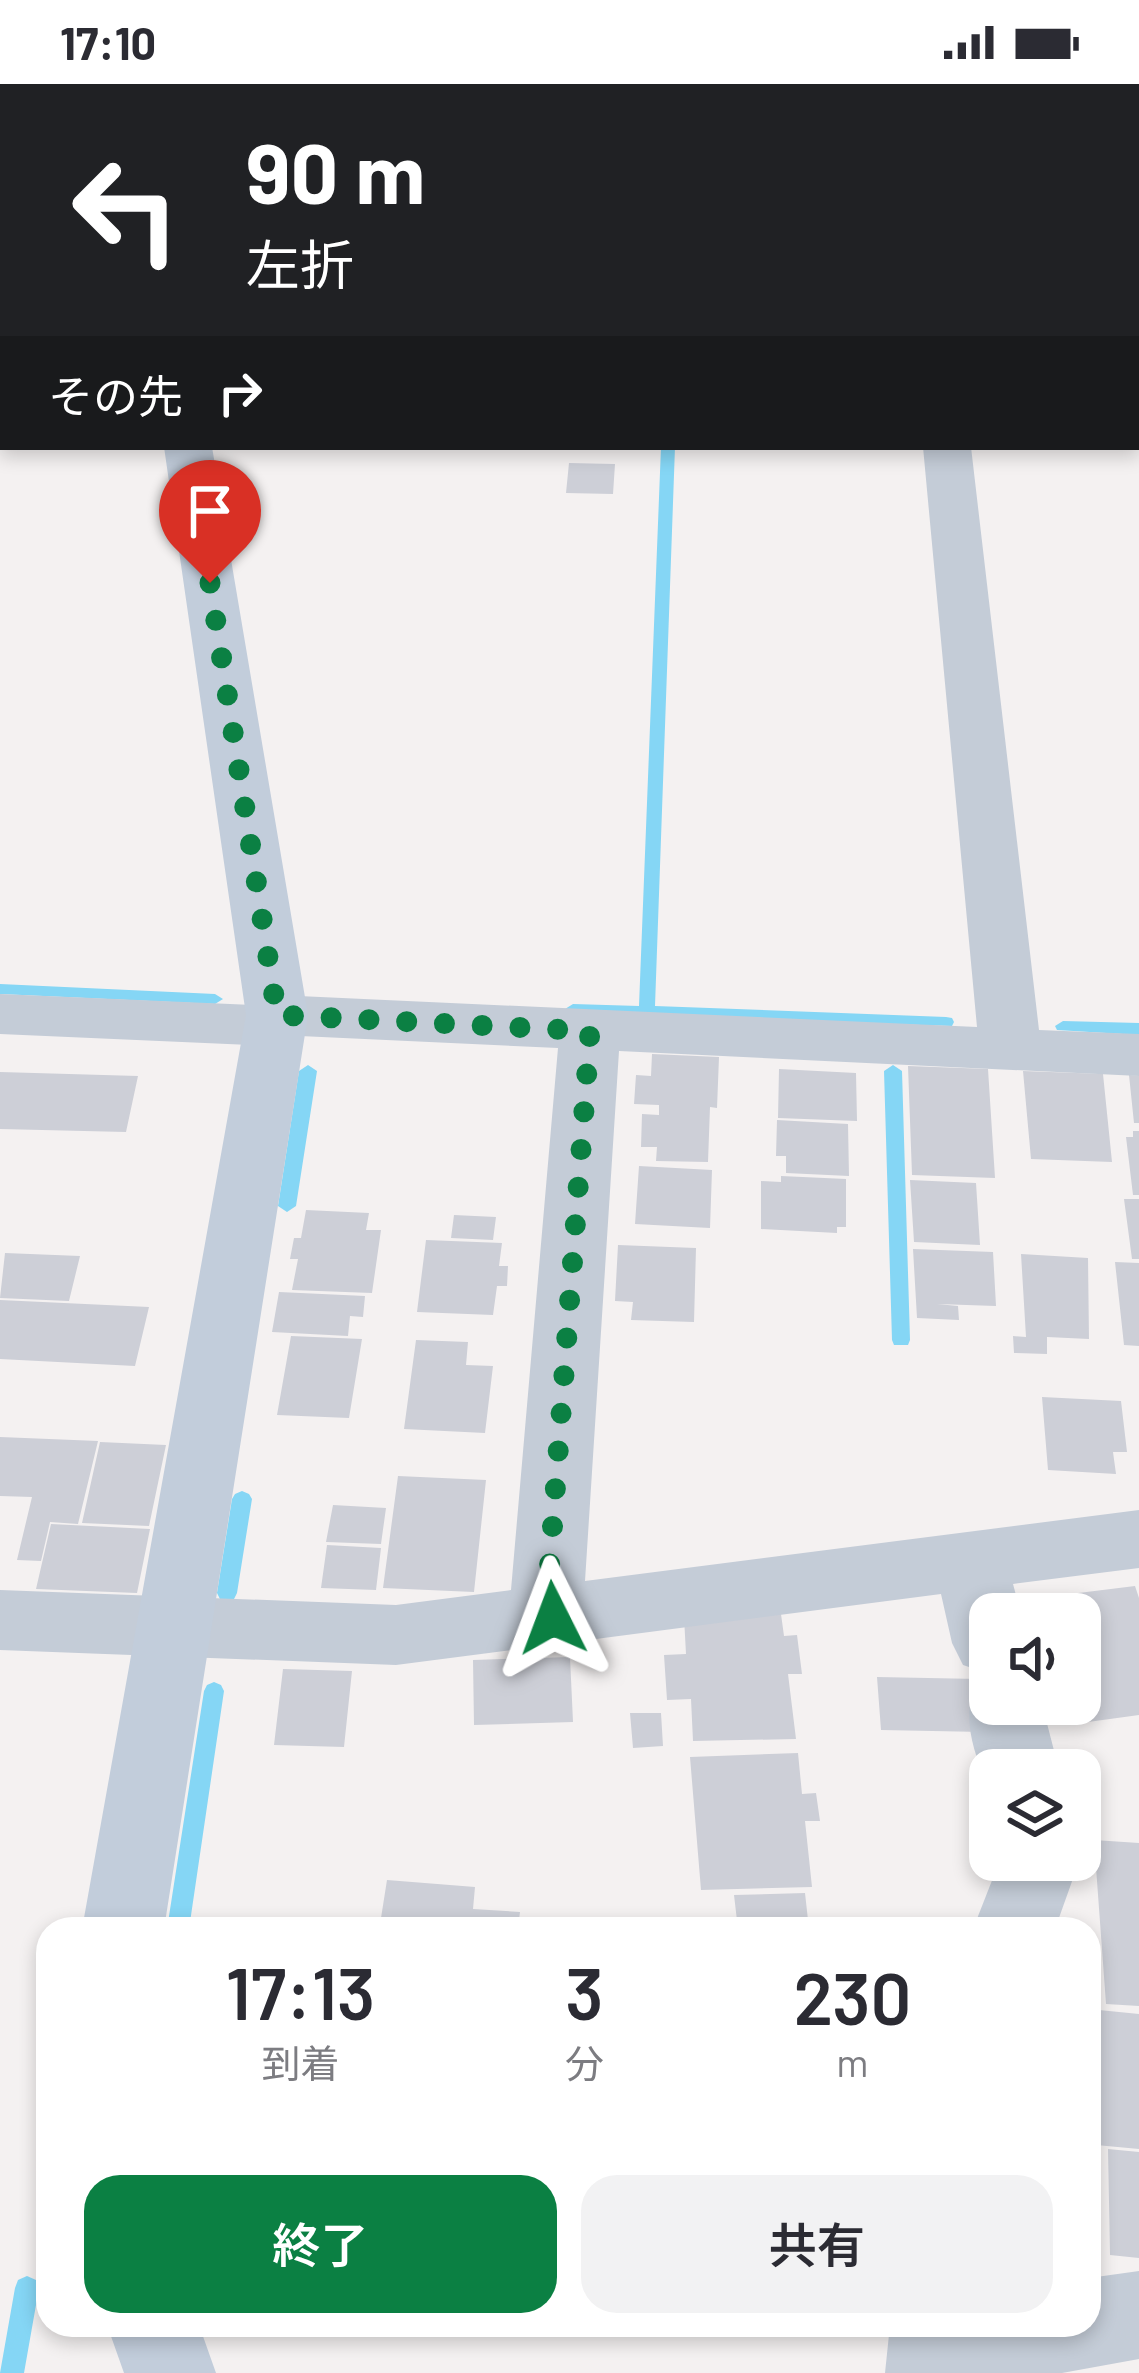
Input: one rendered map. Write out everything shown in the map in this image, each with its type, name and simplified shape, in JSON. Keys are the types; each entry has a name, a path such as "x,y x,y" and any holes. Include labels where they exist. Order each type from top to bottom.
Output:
{"street":[{"path":"125,1917 276,1020 188,450"},
{"path":"947,450 1010,1050"},
{"path":"0,1014 590,1031 1139,1055"},
{"path":"553,1618 548,1586 590,1031"},
{"path":"0,1620 396,1635 1139,1539"},
{"path":"971,1562 978,1593"},
{"path":"1019,1917 1032,1881"},
{"path":"1101,2321 1139,2315"},
{"path":"157,2337 170,2373"},
{"path":"931,2373 934,2337"},
{"path":"975,2373 1036,2337"}],"building":[{"path":"569,463 615,464 613,494 566,493"},
{"path":"652,1054 719,1057 717,1108 710,1107 708,1162 656,1161 657,1147 641,1147 642,1114 659,1115 659,1105 634,1104 636,1075 651,1076"},
{"path":"908,1066 988,1069 995,1178 912,1175"},
{"path":"779,1069 856,1073 857,1121 778,1118"},
{"path":"1023,1071 1103,1074 1112,1162 1031,1159"},
{"path":"0,1072 138,1076 126,1132 0,1129"},
{"path":"1129,1075 1139,1076 1139,1123 1134,1123"},
{"path":"777,1120 848,1124 849,1176 786,1173 786,1156 776,1156"},
{"path":"1133,1131 1139,1131 1139,1195 1133,1195 1126,1137 1133,1137"},
{"path":"639,1166 712,1170 710,1228 635,1224"},
{"path":"781,1176 846,1179 846,1227 837,1227 837,1233 761,1229 761,1181 781,1182"},
{"path":"910,1180 976,1183 980,1245 914,1242"},
{"path":"1124,1199 1139,1199 1139,1259 1132,1259"},
{"path":"306,1210 369,1213 366,1230 381,1230 372,1293 292,1290 298,1259 290,1259 294,1238 301,1238"},
{"path":"454,1215 496,1217 493,1240 451,1238"},
{"path":"426,1240 502,1243 499,1266 508,1266 507,1286 497,1286 493,1315 417,1312"},
{"path":"618,1245 696,1248 694,1322 631,1320 633,1302 615,1301"},
{"path":"913,1249 993,1252 996,1306 937,1304 958,1306 959,1320 917,1318"},
{"path":"5,1253 80,1256 69,1301 0,1298"},
{"path":"1021,1254 1088,1258 1089,1339 1047,1337 1047,1354 1014,1353 1013,1336 1026,1337"},
{"path":"1115,1262 1139,1263 1139,1346 1124,1345"},
{"path":"279,1292 365,1296 363,1317 350,1316 348,1336 272,1332"},
{"path":"0,1300 149,1307 135,1366 0,1359"},
{"path":"291,1336 362,1339 349,1418 277,1415"},
{"path":"416,1340 468,1342 466,1365 493,1366 485,1433 404,1429"},
{"path":"1042,1397 1121,1401 1127,1452 1113,1452 1116,1474 1048,1470"},
{"path":"0,1437 98,1441 78,1524 50,1522 41,1561 17,1560 32,1497 0,1496"},
{"path":"100,1442 166,1445 149,1526 82,1523"},
{"path":"398,1476 486,1480 474,1592 383,1588"},
{"path":"333,1505 386,1508 381,1544 326,1542"},
{"path":"51,1524 150,1529 137,1593 36,1589"},
{"path":"327,1545 381,1548 376,1590 321,1588"},
{"path":"1135,1586 1139,1598 1139,1715 1101,1720 1101,1593 1078,1593"},
{"path":"781,1614 784,1636 797,1635 802,1674 788,1674 796,1739 693,1741 691,1699 667,1700 664,1655 686,1654 684,1617"},
{"path":"570,1657 573,1722 474,1725 473,1660"},
{"path":"283,1669 352,1671 344,1747 274,1745"},
{"path":"877,1677 969,1679 969,1725 983,1725 984,1732 881,1730"},
{"path":"630,1713 661,1713 663,1746 633,1748"},
{"path":"798,1753 802,1794 816,1793 820,1821 805,1821 812,1887 701,1890 690,1757"},
{"path":"1101,1840 1139,1843 1139,2006 1106,2004 1097,1881 1101,1881"},
{"path":"387,1880 475,1887 473,1909 520,1912 519,1917 381,1917"},
{"path":"805,1893 808,1917 737,1917 734,1895"},
{"path":"1101,2010 1139,2014 1139,2149 1101,2145"},
{"path":"1108,2149 1139,2152 1139,2258 1110,2255"}],"waterway":[{"path":"647,1011 668,450"},
{"path":"0,989 215,999"},
{"path":"573,1009 946,1022"},
{"path":"1063,1026 1139,1029"},
{"path":"287,1206 308,1071"},
{"path":"893,1071 901,1340"},
{"path":"227,1593 242,1499"},
{"path":"180,1917 214,1691"},
{"path":"11,2373 27,2288"}],"route":[{"path":"210,583 277,1015 590,1031 548,1586 553,1618"}]}
